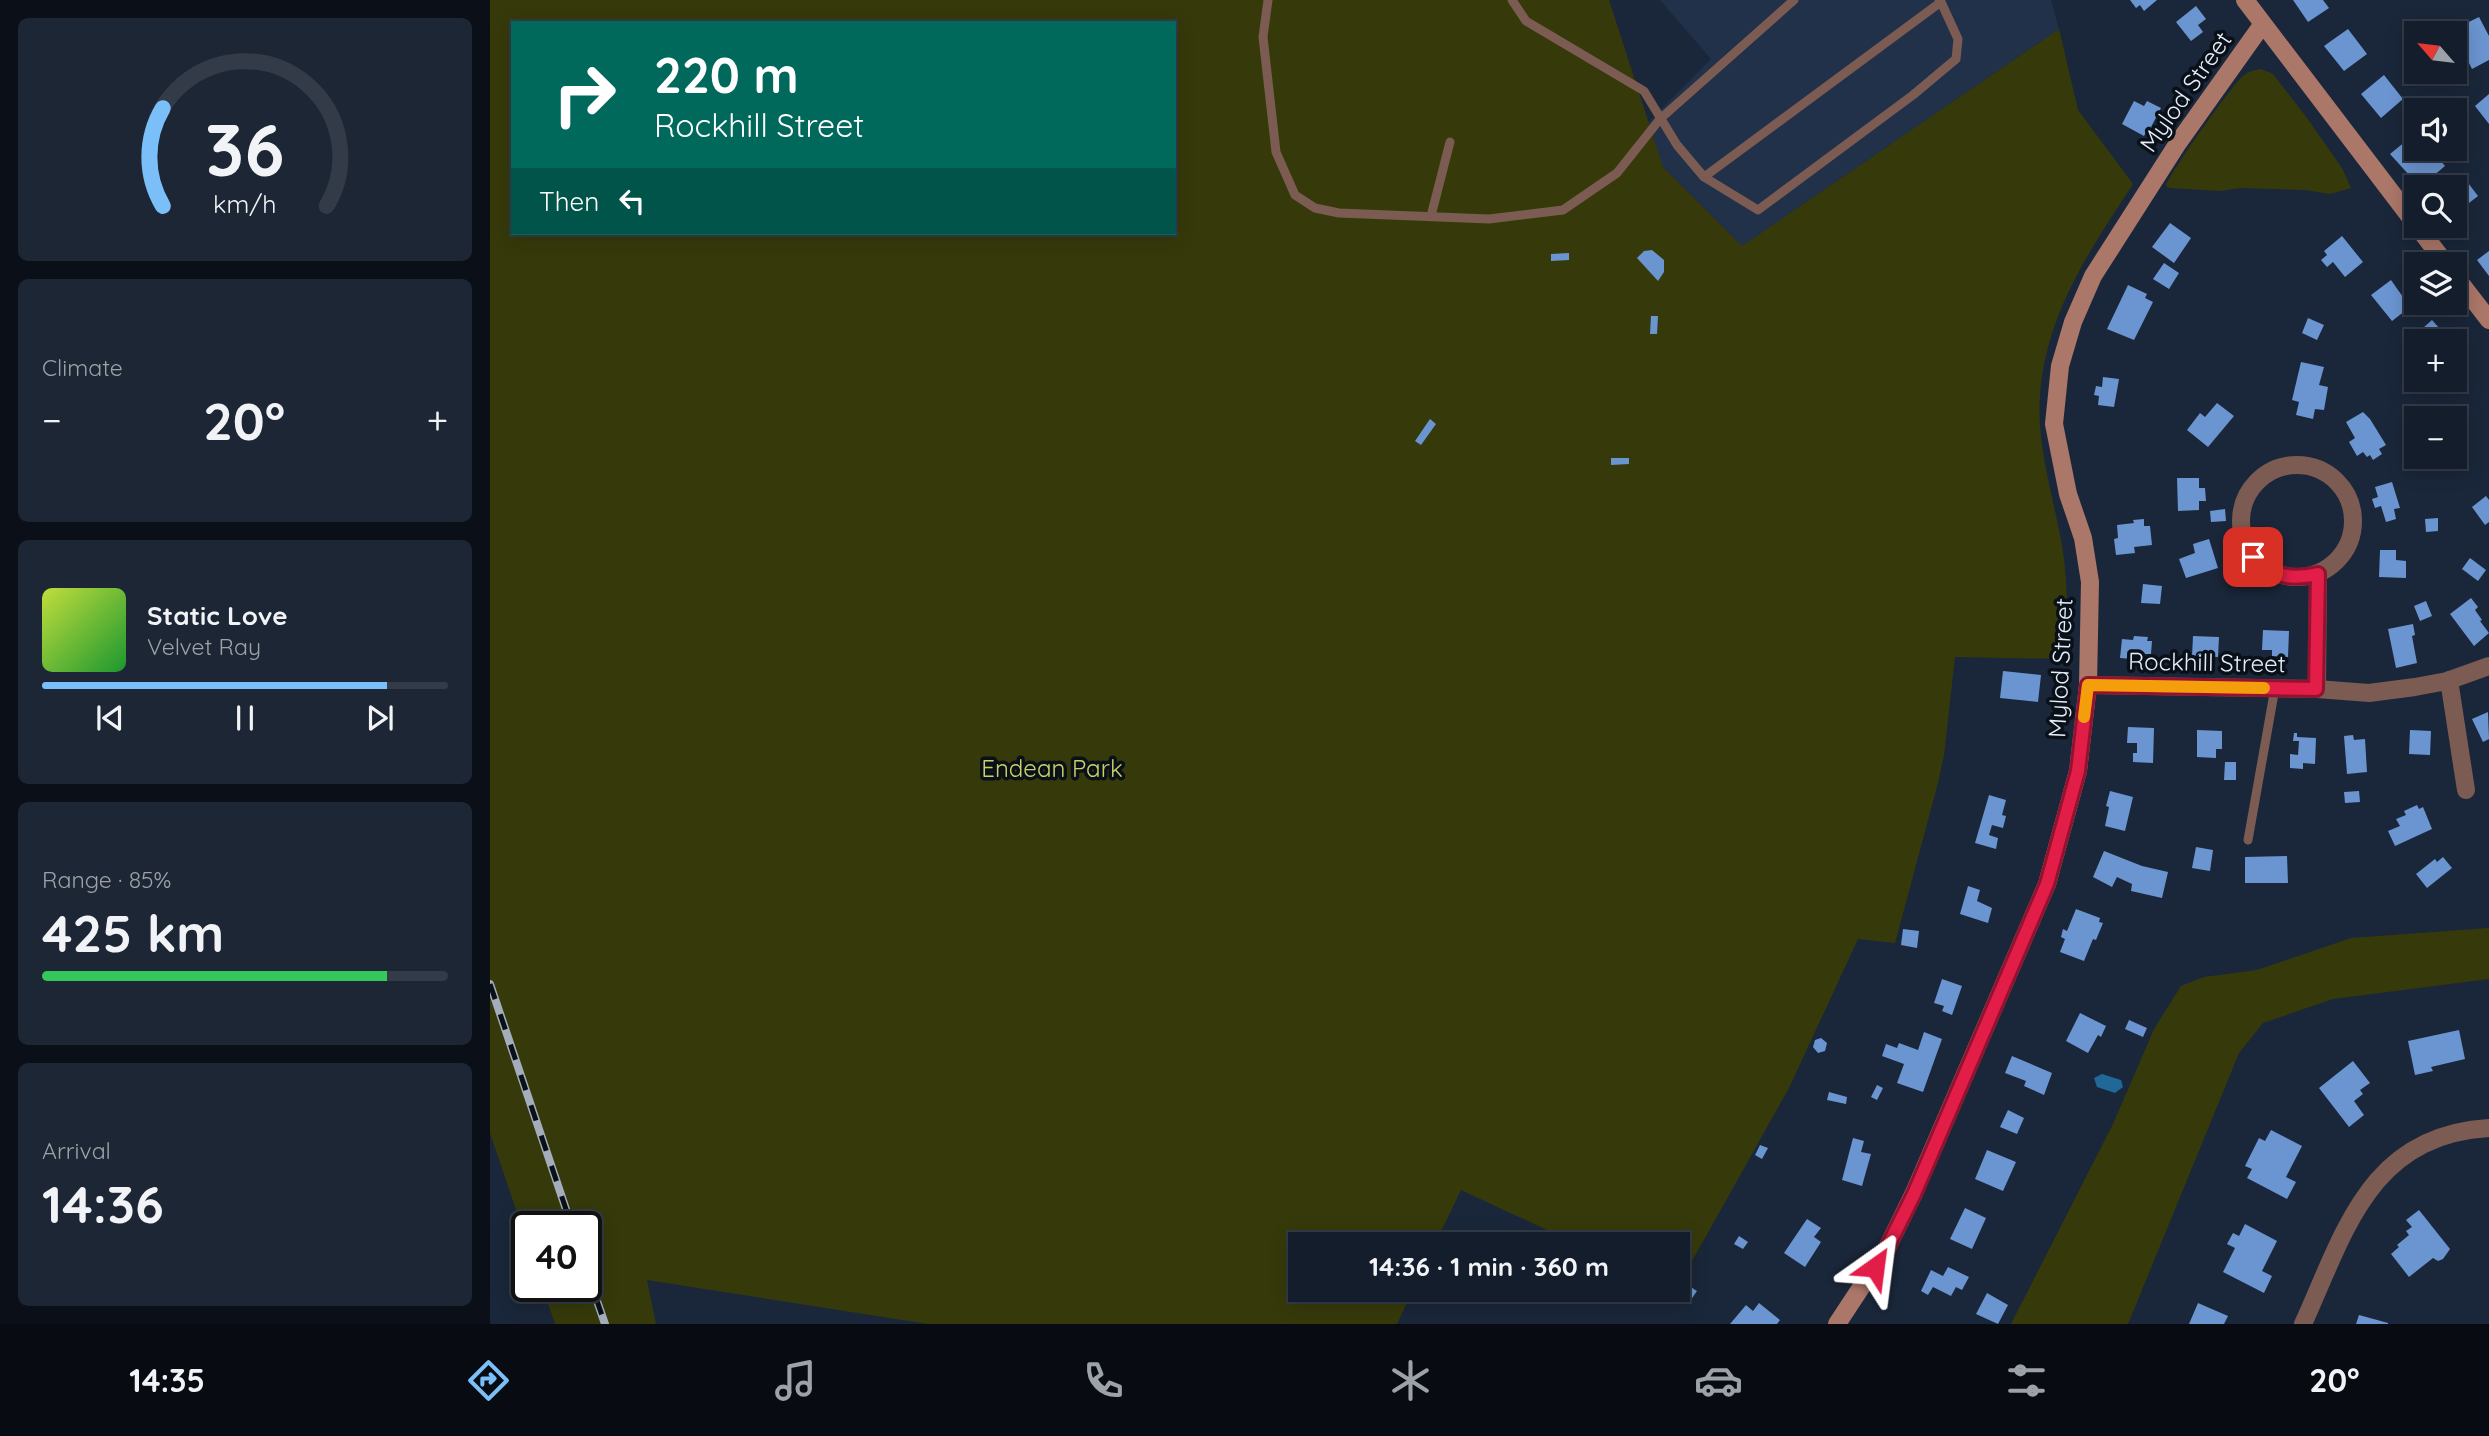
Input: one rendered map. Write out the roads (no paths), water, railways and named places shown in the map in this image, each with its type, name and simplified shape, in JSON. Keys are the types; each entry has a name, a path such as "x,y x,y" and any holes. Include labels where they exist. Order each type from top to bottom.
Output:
{"street":[{"path":"2245,0 2404,209"},
{"name":"Mylod Street","path":"1837,1324 1887,1248 1914,1194 2047,884 2078,771 2088,685 2090,582 2083,538 2068,494 2054,424 2060,366 2073,322 2094,276 2178,143 2262,25"},
{"path":"2426,238 2437,252"},
{"path":"2467,292 2489,320"},
{"path":"2296,465 2315,468 2332,477 2345,491 2352,510 2353,529 2347,548 2335,563 2318,574 2301,578 2283,576 2266,569 2253,557 2244,542 2240,524 2242,507 2249,491 2261,477 2277,468 2296,465"},
{"path":"2316,689 2318,574"},
{"name":"Rockhill Street","path":"2088,685 2369,692 2449,680 2489,666"},
{"path":"2449,680 2466,790"},
{"path":"2303,1324 2353,1216 2379,1177 2403,1156 2430,1141 2460,1131 2489,1128"}],"lane":[{"path":"1268,0 1263,37 1276,152 1295,195 1315,208 1339,213 1489,219 1563,210 1617,173 1660,119 1794,0"},
{"path":"1512,0 1526,21 1644,91 1676,145 1704,177 1758,210 1913,95 1956,59 1958,39 1940,1 1704,177"},
{"path":"1432,216 1450,142"},
{"path":"2248,840 2275,688"}],"water":[{"path":"2102,1074 2121,1080 2123,1087 2115,1093 2097,1087 2094,1078"}],"railway":[{"path":"490,984 567,1211"},
{"path":"597,1302 605,1324"}],"park label":[{"name":"Endean Park","path":"1052,769"}]}
